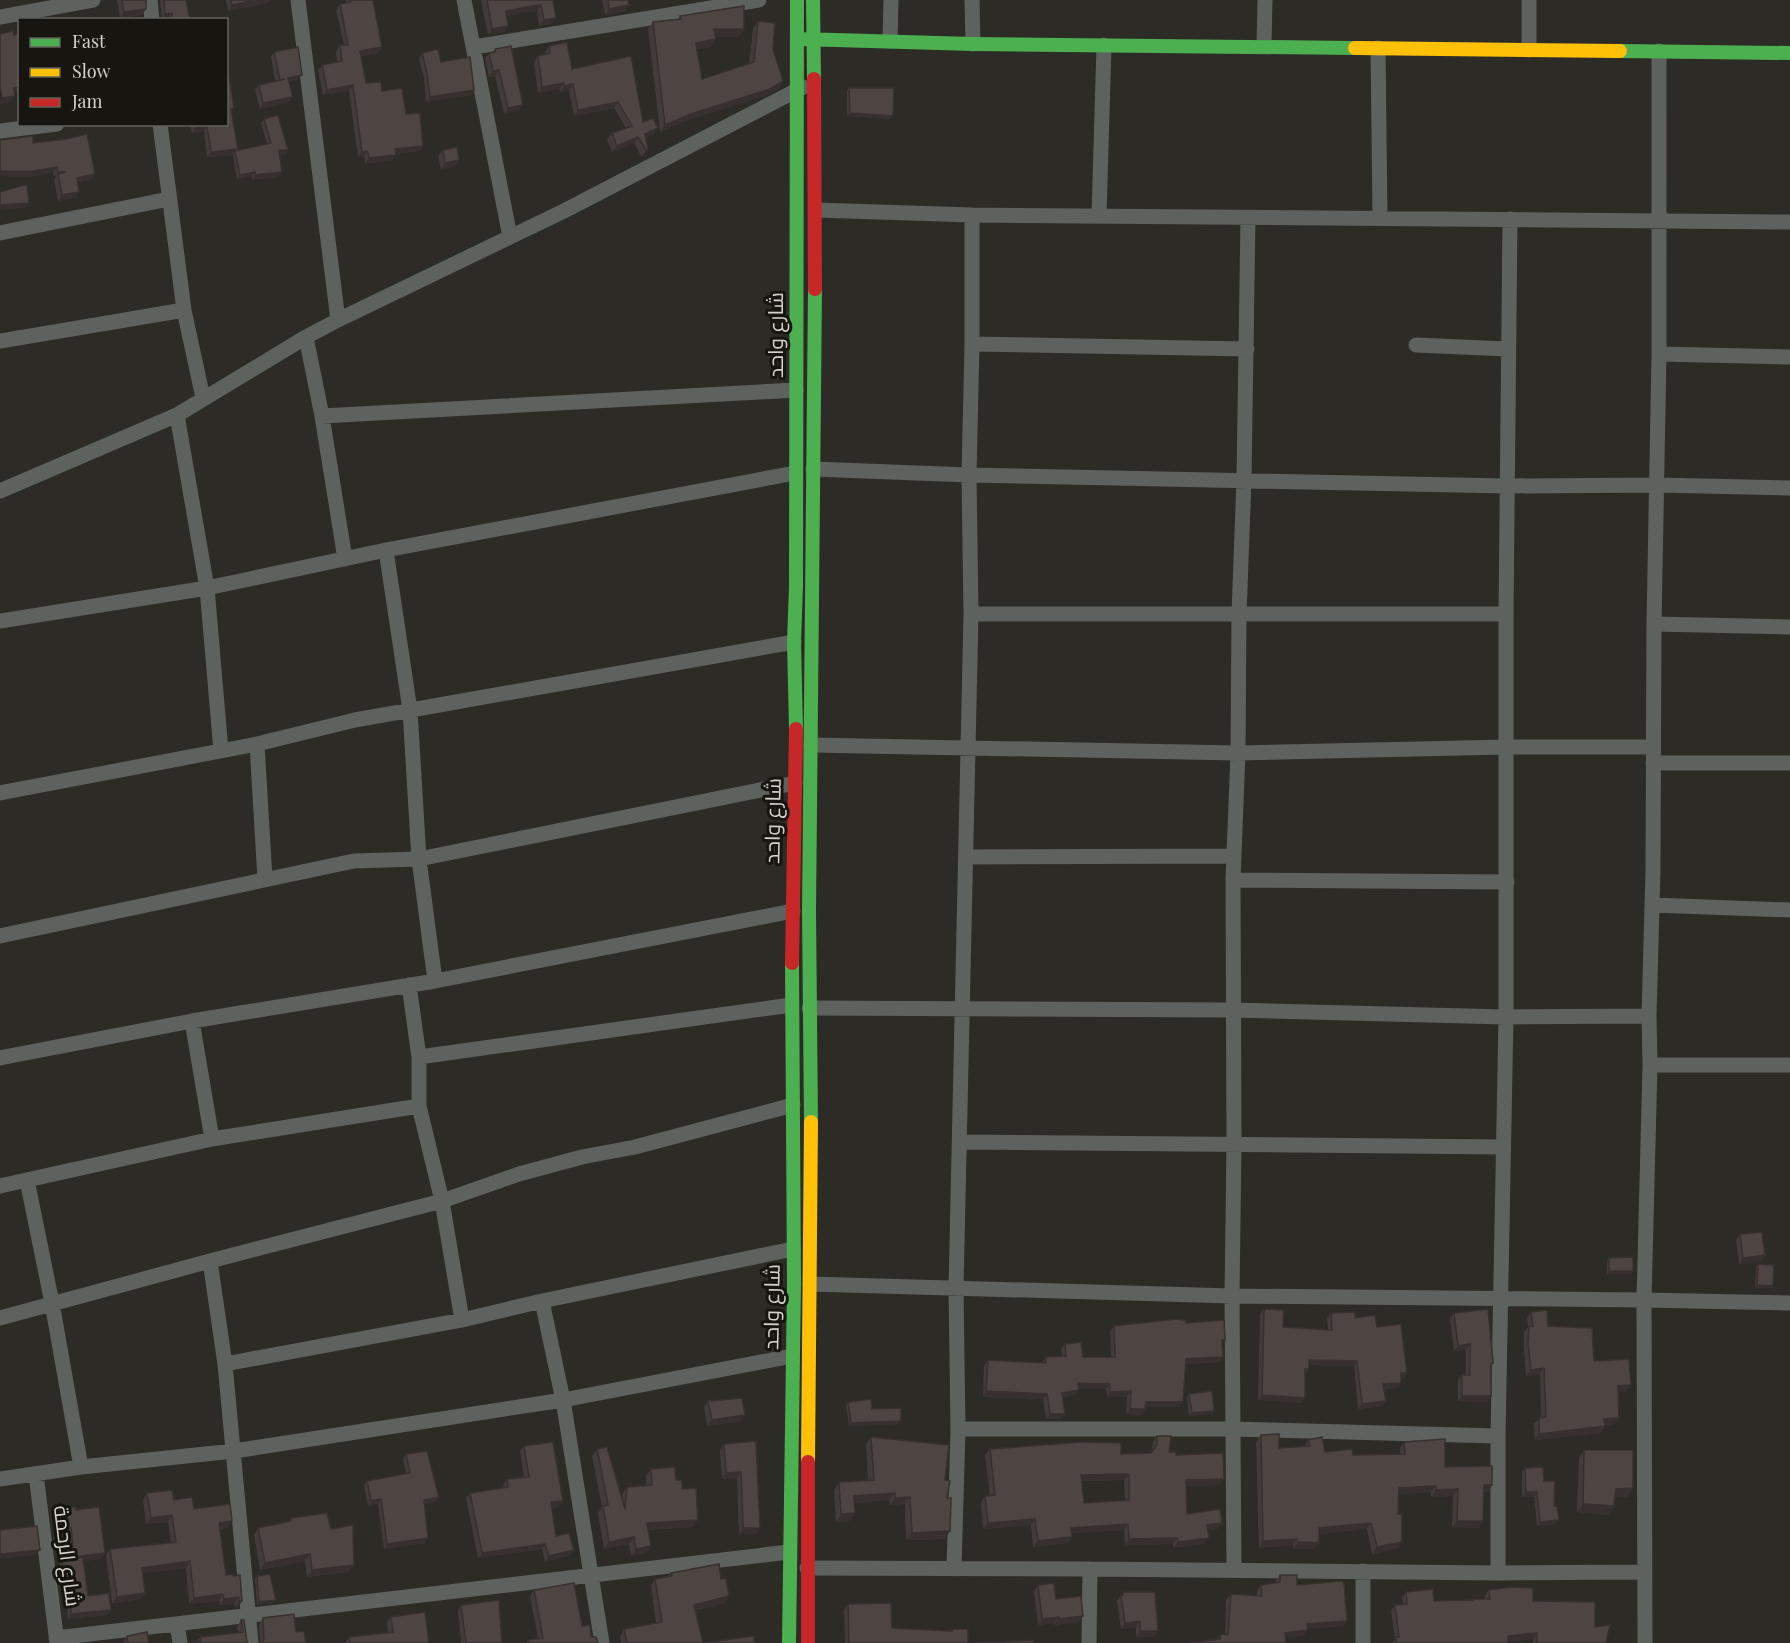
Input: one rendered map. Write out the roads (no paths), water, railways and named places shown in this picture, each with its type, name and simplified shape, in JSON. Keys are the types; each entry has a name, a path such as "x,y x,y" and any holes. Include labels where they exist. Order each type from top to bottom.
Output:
{"street":[{"path":"150,0 152,18"},
{"path":"298,0 338,320"},
{"path":"464,0 510,237"},
{"path":"474,48 759,0"},
{"name":"شارع واحد","path":"789,1643 793,1249 791,1005 795,783 797,0"},
{"name":"شارع واحد","path":"807,1643 811,1158 809,1008 816,210 813,0"},
{"path":"890,41 891,0"},
{"path":"972,0 973,44"},
{"path":"1264,0 1264,46"},
{"path":"1529,0 1529,50"},
{"path":"0,17 88,1"},
{"path":"797,39 973,44 1790,53"},
{"path":"1099,216 1104,45"},
{"path":"1378,48 1380,218"},
{"path":"1645,1643 1644,1300 1650,1065 1659,354 1659,51"},
{"path":"0,491 177,415 338,320 564,211 814,81"},
{"path":"0,131 41,126"},
{"path":"160,126 184,310 203,398"},
{"path":"0,233 169,199"},
{"path":"816,210 972,215 1790,222"},
{"path":"954,1569 958,1429 956,1289 971,614 969,475 972,215"},
{"path":"1234,1570 1233,880 1238,753 1248,218"},
{"path":"1498,1573 1498,1436 1506,1017 1506,486 1510,219"},
{"path":"0,341 184,310"},
{"path":"306,337 322,416 345,560"},
{"path":"972,344 1246,349"},
{"path":"1416,345 1508,349"},
{"path":"1659,354 1790,357"},
{"path":"322,416 796,390"},
{"path":"177,415 207,588 221,751"},
{"path":"813,469 969,475 1506,486 1657,485 1790,488"},
{"path":"0,621 207,588 386,550 795,473"},
{"path":"795,516 813,516"},
{"path":"386,550 410,710 419,859 435,981"},
{"path":"796,587 814,586"},
{"path":"971,614 1506,614"},
{"path":"1654,624 1790,627"},
{"path":"0,793 257,744 356,720 794,642"},
{"path":"257,744 264,879"},
{"path":"811,745 1238,753 1506,747 1653,747"},
{"path":"1653,763 1790,763"},
{"path":"0,936 354,861 419,859 795,783"},
{"path":"966,857 1234,856"},
{"path":"1233,880 1507,882"},
{"path":"1652,905 1790,910"},
{"path":"0,1058 192,1021 409,986 793,911"},
{"path":"409,986 419,1057 419,1106 442,1202 462,1320"},
{"path":"419,1057 791,1005"},
{"path":"809,1008 1233,1010 1506,1017 1649,1016"},
{"path":"192,1021 212,1139"},
{"path":"1650,1065 1790,1065"},
{"path":"0,1318 210,1261 442,1202 519,1174 582,1157 635,1147 793,1105"},
{"path":"0,1186 212,1139 419,1106"},
{"path":"961,1142 1503,1147"},
{"path":"793,1158 811,1158"},
{"path":"27,1180 52,1303 81,1467"},
{"path":"225,1364 462,1320 793,1249"},
{"path":"210,1261 225,1364 251,1643"},
{"path":"810,1284 1232,1296 1790,1303"},
{"path":"543,1301 563,1400 602,1643"},
{"path":"0,1479 81,1467 234,1451 563,1400 792,1356"},
{"path":"958,1429 1232,1429 1498,1436"},
{"name":"شارع الرحمة","path":"36,1474 57,1640"},
{"path":"57,1640 248,1614 789,1552"},
{"path":"807,1568 1644,1572"},
{"path":"1089,1643 1090,1569"},
{"path":"1363,1571 1363,1643"},
{"path":"177,1623 180,1643"}]}
